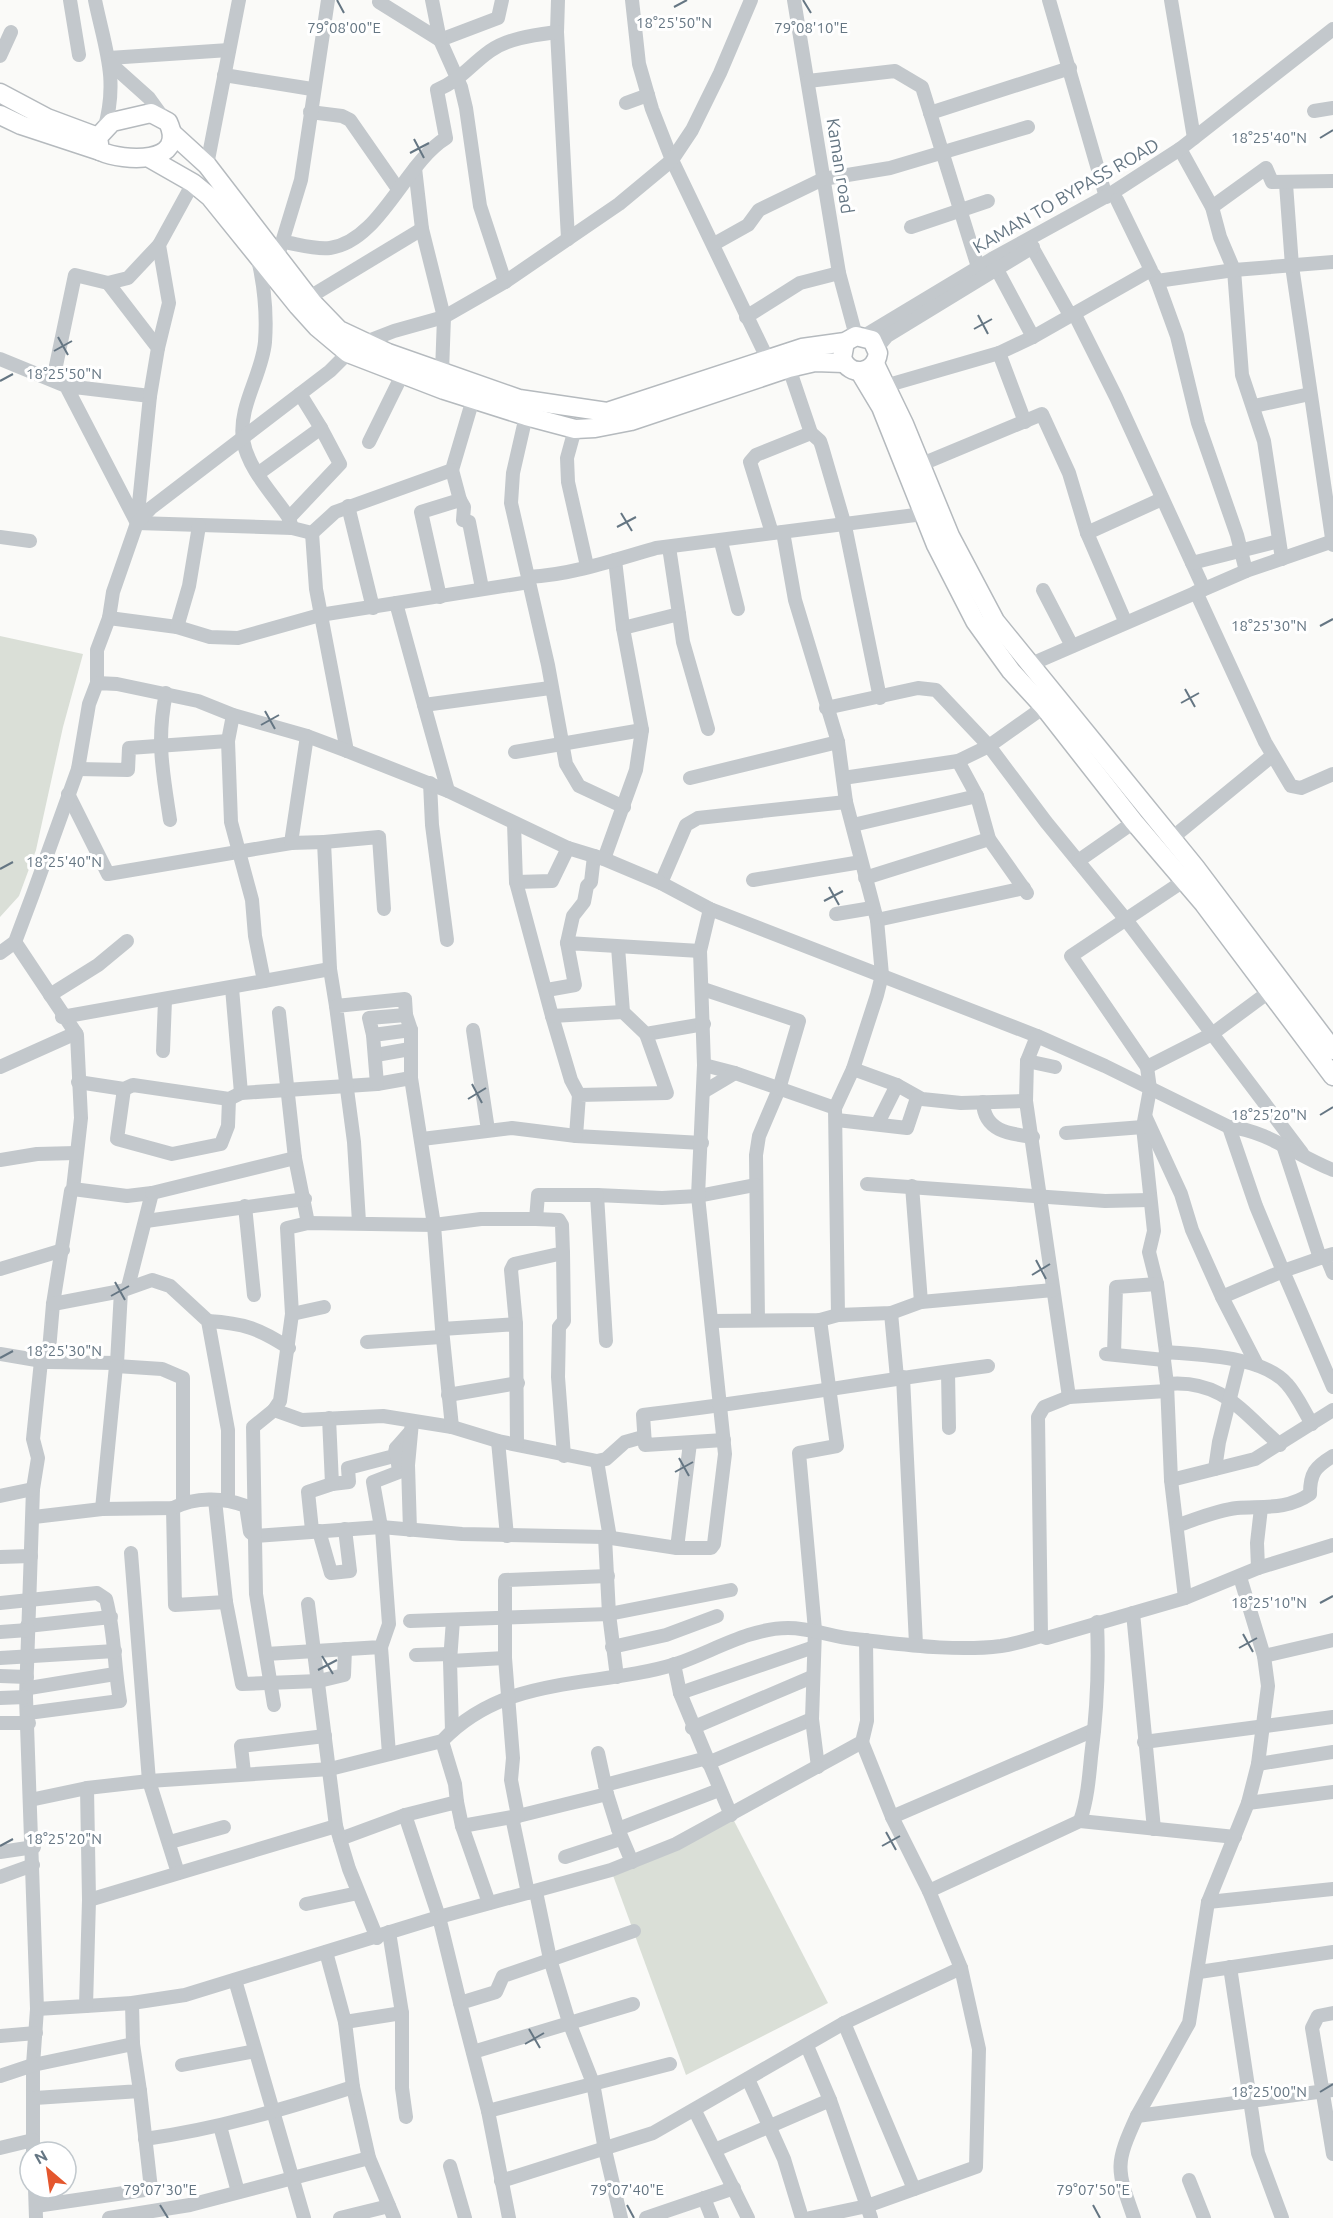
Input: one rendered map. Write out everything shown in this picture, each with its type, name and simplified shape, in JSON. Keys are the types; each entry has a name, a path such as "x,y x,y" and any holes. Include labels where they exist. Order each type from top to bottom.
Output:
{"main road":[{"path":"0,93 48,118 101,139 128,159 151,159 193,183 210,196 317,327 403,373 526,416 575,429 631,421 789,368 860,351"},
{"path":"101,139 112,122 152,113 162,117 168,122 173,134 207,165 280,249 308,298 355,348 442,372 519,399 607,412 815,345 860,351 885,386 922,464 938,508 969,576 995,621 1172,837 1333,1050"},
{"path":"0,115 32,129 101,139"},
{"path":"151,159 167,146 173,134"},
{"path":"860,351 923,514 954,584 975,621 1011,671 1044,707 1134,822 1185,880 1333,1076"}],"street":[{"path":"70,0 79,55"},
{"path":"95,0 110,61 112,87 101,139"},
{"path":"207,165 239,0"},
{"path":"328,0 312,89 301,180 280,249 329,249 361,235 427,151 446,138 437,90 457,81 491,50 527,36 557,32"},
{"path":"432,0 440,40 466,108 480,206 505,282"},
{"path":"440,40 498,18 502,0"},
{"path":"558,0 557,32 568,239"},
{"path":"632,0 639,64 672,160 768,360"},
{"path":"137,523 152,508 243,440 330,371 355,348 394,330 444,317 505,282 619,204 672,160 692,130 720,74 751,0"},
{"name":"Kaman road","path":"794,0 838,273 860,351"},
{"path":"1049,0 1111,198 1154,276 1177,336 1198,423 1246,571"},
{"path":"1171,0 1194,138"},
{"path":"379,2 440,40"},
{"name":"KAMAN TO BYPASS ROAD","path":"1182,152 1194,138 1333,29"},
{"path":"0,56 11,32"},
{"name":"KAMAN TO BYPASS ROAD","path":"860,351 887,336 994,264 1111,198 1182,152 1333,40"},
{"path":"110,61 229,50"},
{"path":"110,61 149,98 162,117"},
{"path":"930,113 1070,68"},
{"path":"808,81 895,71 922,87 978,267"},
{"path":"224,75 312,89"},
{"path":"626,103 648,95"},
{"path":"1314,111 1333,108"},
{"path":"310,112 342,116 350,120 398,189"},
{"path":"714,244 748,225 759,210 823,179 865,174 1028,127"},
{"path":"1182,152 1212,207 1220,237 1234,270 1242,375 1264,441 1282,559"},
{"path":"415,168 422,229 444,317 442,372"},
{"path":"1212,207 1266,168 1271,181 1286,184 1333,181"},
{"path":"137,523 59,383 75,275 108,283 128,278 159,245 193,183"},
{"path":"1029,665 1125,621 1246,571 1333,542 1292,266 1286,184"},
{"path":"911,227 988,201"},
{"path":"308,298 422,229"},
{"path":"1030,244 1072,314 1116,396 1192,563 1200,591 1268,749 1291,786 1301,788 1333,774"},
{"path":"0,953 15,942 78,769 89,704 97,683 97,650 109,618 113,592 137,523 150,396 169,303 159,245"},
{"path":"257,254 261,274 265,342 256,381 243,414 243,440 251,466 259,473 291,523"},
{"path":"885,386 999,353 1033,338 1072,314 1154,276 1333,262"},
{"path":"994,264 1033,338"},
{"name":"KAMAN TO BYPASS ROAD","path":"860,351 978,267 994,264"},
{"path":"746,317 800,283 838,273"},
{"path":"108,283 158,348"},
{"path":"999,353 1025,422"},
{"path":"0,359 59,383 150,396"},
{"path":"789,368 811,434 820,441 845,526 880,698"},
{"path":"369,442 403,373"},
{"path":"291,523 340,464 300,394"},
{"path":"1254,406 1310,394"},
{"path":"473,399 452,470 464,507 464,520 469,522 482,588"},
{"path":"922,464 1042,414 1069,473 1087,533 1125,621"},
{"path":"526,416 513,473 511,503 561,745 566,764 579,786 624,807"},
{"path":"259,473 321,428"},
{"path":"575,429 567,458 568,482 587,566"},
{"path":"811,434 756,455 750,462 778,533 826,708 838,742 846,802 874,914 882,975 853,1069 836,1114 838,1315"},
{"path":"312,533 335,512 348,506 452,470"},
{"path":"1087,533 1162,499"},
{"path":"440,597 422,512 460,500"},
{"path":"348,506 372,608"},
{"path":"109,618 177,627 210,637 238,638 320,615 440,597 669,547 845,526 923,514"},
{"path":"137,523 199,526 291,523 312,533"},
{"path":"177,627 189,586 199,526"},
{"path":"312,533 320,615 347,751"},
{"path":"0,537 30,541"},
{"path":"1192,563 1279,541"},
{"path":"721,542 738,609"},
{"path":"669,547 683,642 708,729"},
{"path":"547,990 575,985 567,943 573,916 584,902 586,886 591,882 599,857 624,807 636,770 642,730 623,628 615,560"},
{"path":"1043,590 1072,646"},
{"path":"396,603 448,791"},
{"path":"623,628 679,614"},
{"path":"97,683 117,684 198,701 233,715 307,736 430,783 568,848 599,857 661,883 710,909 1037,1036 1228,1127 1239,1128 1283,1145 1309,1161 1333,1170"},
{"path":"424,705 550,688"},
{"path":"826,708 918,688 936,690 989,746 1127,921 1309,1161"},
{"path":"166,693 160,720 159,746 170,820"},
{"path":"843,778 958,761 989,746 1044,707"},
{"path":"233,715 228,741 231,822 241,849 252,900 255,936 264,981"},
{"path":"515,752 642,730"},
{"path":"291,843 307,736"},
{"path":"78,769 128,770 129,748 228,741"},
{"path":"690,778 838,742"},
{"path":"1172,837 1268,749"},
{"path":"836,914 874,914 1026,892 989,839 977,796 958,761"},
{"path":"430,783 432,825 447,940"},
{"path":"68,794 108,874 241,849 379,837 384,909"},
{"path":"853,825 977,796"},
{"path":"661,883 686,825 690,821 698,818 846,802"},
{"path":"1078,861 1134,822"},
{"path":"514,823 516,882 547,990 552,1016 571,1080 579,1095 576,1136"},
{"path":"865,878 989,839"},
{"path":"324,842 330,969 354,1143 359,1222"},
{"path":"516,882 552,881 568,848"},
{"path":"753,880 861,862"},
{"path":"1185,880 1127,921 1071,956 1148,1067 1150,1089 1145,1123 1149,1200 1154,1231 1149,1252 1157,1284 1165,1356 1171,1480 1179,1526 1185,1598"},
{"path":"34,1516 222,1500 246,1506 250,1532 255,1536 381,1528 507,1536 607,1538 677,1548 706,1549 714,1544 725,1454 698,1196 704,1065 700,951 710,909"},
{"path":"50,995 98,965 127,941"},
{"path":"15,942 62,1017 76,1033 79,1060 81,1118 73,1189 70,1191 63,1250 53,1304 48,1362"},
{"path":"567,943 700,951"},
{"path":"579,1095 666,1092 646,1034 623,1012 618,947"},
{"path":"62,1017 330,969"},
{"path":"124,1089 117,1139 172,1154 221,1144 235,1096 232,988"},
{"path":"703,989 799,1021 778,1089 759,1136 755,1185 758,1320"},
{"path":"1148,1067 1212,1034 1270,991"},
{"path":"336,1006 405,999 406,1015 411,1030 411,1078 434,1225 452,1427"},
{"path":"163,1051 165,1000"},
{"path":"552,1016 623,1012"},
{"path":"279,1013 295,1158 308,1223"},
{"path":"377,1084 376,1054 369,1018 406,1015"},
{"path":"646,1034 704,1024"},
{"path":"373,1035 411,1030"},
{"path":"473,1030 488,1130"},
{"path":"0,1068 76,1033"},
{"path":"1037,1036 1026,1061 1026,1101 1069,1397"},
{"path":"376,1054 410,1049"},
{"path":"1026,1061 1055,1067"},
{"path":"704,1065 735,1073 836,1114 907,1128 917,1098"},
{"path":"853,1069 897,1085 917,1098 961,1103 1026,1101"},
{"path":"703,1092 735,1073"},
{"path":"78,1082 124,1089 133,1085 235,1096 377,1084 411,1078"},
{"path":"878,1123 897,1085"},
{"path":"983,1102 983,1112 992,1126 1011,1134 1033,1137"},
{"path":"1065,1132 1145,1123"},
{"path":"1145,1123 1181,1194 1191,1230 1222,1297 1257,1365"},
{"path":"1228,1127 1256,1206 1333,1387"},
{"path":"422,1139 512,1128 576,1136 702,1143"},
{"path":"1283,1145 1333,1273"},
{"path":"0,1160 37,1154 76,1153"},
{"path":"73,1189 127,1196 152,1193 295,1158"},
{"path":"867,1184 1104,1201 1149,1200"},
{"path":"536,1219 538,1195 662,1198 698,1196 755,1185"},
{"path":"912,1186 921,1302"},
{"path":"102,1509 124,1289 146,1221 152,1193"},
{"path":"597,1195 606,1341"},
{"path":"146,1221 305,1199"},
{"path":"245,1206 254,1295"},
{"path":"228,1430 253,1427 274,1410 280,1401 292,1314 287,1228 308,1223 359,1222 434,1225 481,1219 559,1220 562,1225 564,1321 558,1327 558,1377 564,1456"},
{"path":"0,1269 63,1250"},
{"path":"517,1444 516,1324 511,1270 514,1264 563,1253"},
{"path":"1222,1297 1283,1271 1326,1256"},
{"path":"53,1304 124,1289 152,1280 170,1286 208,1321 228,1430 222,1500 226,1602 242,1684 319,1681 344,1675 345,1649"},
{"path":"1157,1284 1116,1287 1110,1354 1220,1356 1257,1365 1286,1383 1312,1424"},
{"path":"712,1322 820,1320 838,1315 891,1313 921,1302 1053,1290"},
{"path":"292,1314 324,1307"},
{"path":"891,1313 900,1378 916,1644"},
{"path":"818,1767 812,1719 814,1630 799,1453 837,1446 820,1320"},
{"path":"208,1321 238,1322 263,1331 289,1348"},
{"path":"367,1342 516,1324"},
{"path":"0,1354 48,1362"},
{"path":"33,2140 35,2098 33,2065 38,2009 34,1847 30,1800 27,1628 34,1516 33,1489 38,1458 33,1439 41,1361 116,1364 162,1369 183,1378 175,1605 226,1602"},
{"path":"1215,1469 1219,1442 1231,1402 1239,1362"},
{"path":"724,1440 645,1445 643,1415 721,1407 988,1366"},
{"path":"948,1372 949,1428"},
{"path":"1041,1636 1038,1417 1044,1407 1069,1397 1167,1387 1187,1382 1204,1385 1231,1402 1280,1445"},
{"path":"448,1395 518,1383"},
{"path":"274,1410 302,1420 383,1416 411,1427 452,1427 498,1441 597,1461 606,1459 625,1442 643,1437"},
{"path":"1171,1480 1255,1459 1333,1410"},
{"path":"329,1418 332,1484"},
{"path":"253,1427 256,1594 274,1705"},
{"path":"345,1529 350,1571 331,1573 316,1531 308,1492 332,1484 349,1482 348,1468 394,1456 396,1448 411,1427"},
{"path":"410,1530 411,1427"},
{"path":"498,1441 507,1536"},
{"path":"677,1548 690,1443"},
{"path":"389,1754 381,1647 389,1624 381,1528 373,1482 399,1472 396,1448"},
{"path":"1179,1526 1236,1508 1272,1509 1310,1494 1310,1474 1318,1464 1333,1456"},
{"path":"597,1461 607,1538 609,1614 617,1677"},
{"path":"0,1496 33,1489"},
{"path":"1258,1568 1257,1544 1261,1508"},
{"path":"30,1800 87,1788 149,1781 330,1769 447,1736 492,1704 537,1688 617,1677 674,1664 754,1634 786,1628 814,1630 866,1640 916,1644 1000,1646 1041,1636 1047,1638 1185,1598 1258,1568 1333,1545"},
{"path":"131,1553 149,1781 178,1873"},
{"path":"0,1557 31,1556"},
{"path":"608,1576 508,1578 504,1583 503,1619 515,1817 550,1959 569,2022 593,2083 605,2150 621,2218"},
{"path":"1134,2218 1118,2163 1122,2148 1137,2116 1189,2023 1208,1902 1248,1803 1265,1725 1268,1686 1264,1656 1240,1577"},
{"path":"410,1621 609,1614 730,1590"},
{"path":"0,1603 97,1593 106,1599 111,1617 115,1674 120,1701 0,1723"},
{"path":"308,1604 338,1832 358,1893 383,1935 402,2013 402,2088 406,2117"},
{"path":"1133,1613 1154,1829"},
{"path":"612,1647 666,1635 717,1616"},
{"path":"0,1632 111,1617"},
{"path":"453,1620 447,1736 462,1826 489,1903"},
{"path":"1080,1821 1086,1796 1094,1730 1099,1671 1097,1622"},
{"path":"810,2218 869,2212 914,2189 972,2170 978,2162 975,2122 979,2049 961,1968 929,1891 892,1817 862,1742 867,1721 866,1640"},
{"path":"1264,1656 1333,1640"},
{"path":"266,1654 381,1647"},
{"path":"680,1693 813,1647"},
{"path":"0,1658 115,1651"},
{"path":"416,1654 450,1658 505,1658"},
{"path":"674,1664 680,1693 692,1728 731,1815"},
{"path":"0,1698 28,1687 115,1674"},
{"path":"0,1676 28,1687"},
{"path":"692,1728 812,1677"},
{"path":"1144,1742 1333,1717"},
{"path":"462,1826 515,1817 708,1760 812,1719"},
{"path":"892,1817 1094,1730"},
{"path":"244,1773 241,1746 326,1736"},
{"path":"38,2009 132,2003 185,1995 439,1917 632,1862 676,1844 862,1742"},
{"path":"1258,1764 1333,1752"},
{"path":"598,1753 619,1834 632,1862"},
{"path":"86,2006 89,1900 87,1788"},
{"path":"565,1857 719,1790"},
{"path":"1248,1803 1333,1792"},
{"path":"89,1900 178,1873 457,1802"},
{"path":"405,1815 439,1917 488,2111 509,2218"},
{"path":"929,1891 1080,1821 1235,1837"},
{"path":"170,1842 224,1827"},
{"path":"0,1852 34,1847"},
{"path":"0,1877 33,1865"},
{"path":"1208,1902 1333,1888"},
{"path":"306,1904 358,1893"},
{"path":"460,2004 496,1992 503,1976 634,1931"},
{"path":"326,1952 345,2022 353,2087 369,2158 392,2212 340,2218"},
{"path":"1198,1972 1333,1952"},
{"path":"1230,1967 1258,2153 1282,2218"},
{"path":"501,2181 653,2133 695,2111 844,2023 961,1968"},
{"path":"235,1980 304,2218"},
{"path":"132,2003 133,2044 155,2214"},
{"path":"473,2052 633,2004"},
{"path":"345,2022 402,2013"},
{"path":"1333,2013 1318,2016 1312,2028 1327,2091 1333,2154"},
{"path":"844,2023 914,2189"},
{"path":"0,2036 36,2033"},
{"path":"0,2076 33,2065 133,2044"},
{"path":"807,2046 830,2100 869,2212"},
{"path":"182,2065 255,2050"},
{"path":"488,2111 670,2064"},
{"path":"748,2079 784,2159 802,2218"},
{"path":"145,2139 220,2126 274,2113 353,2087"},
{"path":"35,2098 140,2091"},
{"path":"1137,2116 1251,2103 1327,2091"},
{"path":"715,2150 830,2100"},
{"path":"695,2111 748,2218"},
{"path":"220,2126 238,2192"},
{"path":"0,2148 18,2147"},
{"path":"109,2218 155,2214 293,2180 369,2158"},
{"path":"450,2166 465,2218"},
{"path":"1189,2180 1204,2218"},
{"path":"649,2218 734,2188"},
{"path":"36,2212 100,2197 151,2189"},
{"path":"100,2197 101,2218"},
{"path":"704,2198 712,2218"}],"shaded area":[{"path":"0,636 83,654 63,727 36,850 19,896 0,917"},
{"path":"731,1815 828,2003 686,2075 611,1870"}]}
